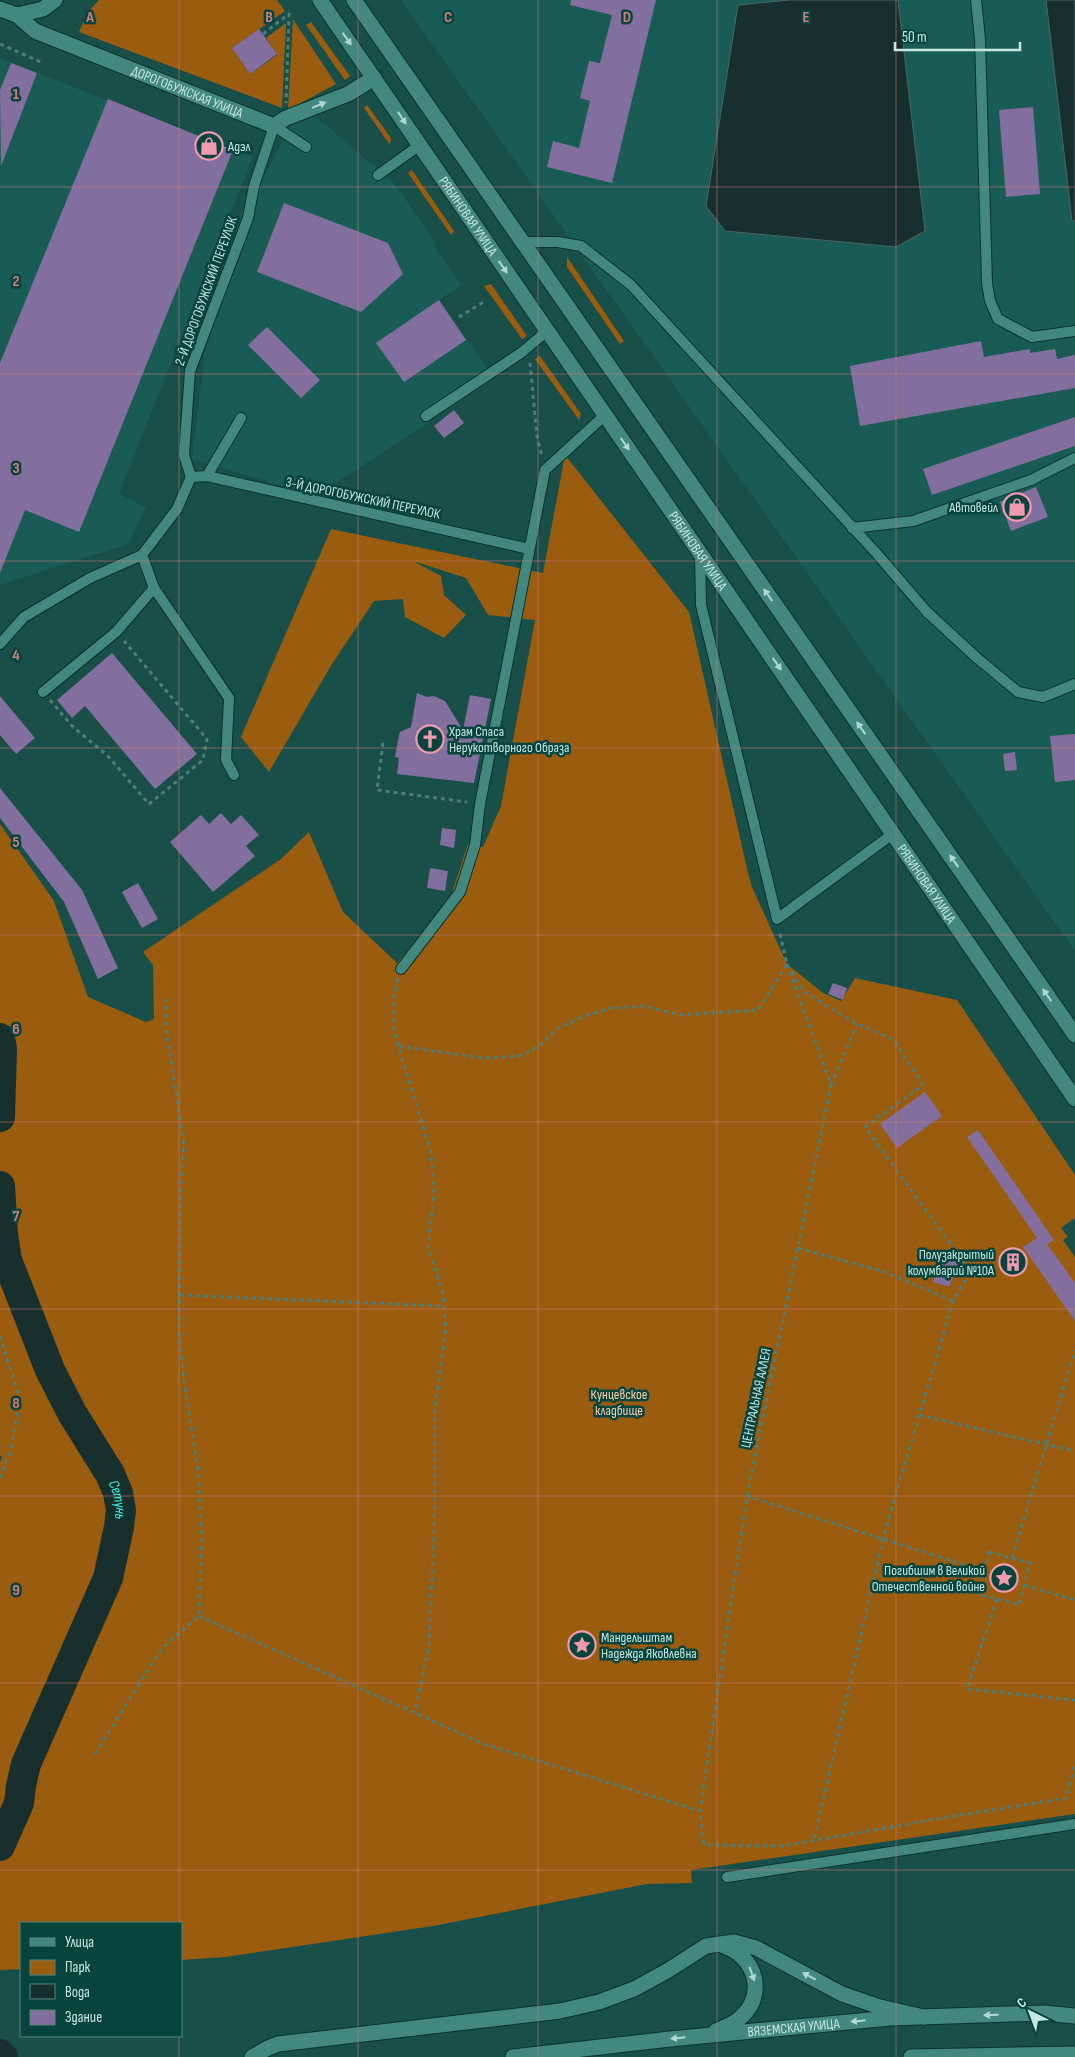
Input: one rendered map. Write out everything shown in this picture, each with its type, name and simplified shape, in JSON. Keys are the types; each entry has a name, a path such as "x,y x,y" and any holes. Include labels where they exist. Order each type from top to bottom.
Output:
{"main road":[{"path":"17,15 43,9 55,0"},
{"name":"РЯБИНОВАЯ УЛИЦА","path":"320,0 1075,1099"},
{"name":"РЯБИНОВАЯ УЛИЦА","path":"354,0 1075,1035"},
{"name":"ДОРОГОБУЖСКАЯ УЛИЦА","path":"0,8 17,15 35,31 280,122"},
{"path":"280,122 348,94 374,78"},
{"path":"252,2057 268,2048 289,2043 560,2011 599,2002 634,1989 667,1971 694,1952 718,1943 734,1942 756,1948 842,1994 880,2007 924,2016"},
{"path":"707,2035 738,2020 750,2008 756,1994 755,1979 749,1965 738,1953 718,1943"},
{"name":"ВЯЗЕМСКАЯ УЛИЦА","path":"513,2057 707,2035 890,2018 1044,2013 1075,2016"},
{"path":"911,2057 1075,2054"}],"lane":[{"path":"976,0 980,39 985,248 990,301 998,319 1032,337 1075,331"},
{"path":"280,122 306,146"},
{"name":"2-Й ДОРОГОБУЖСКИЙ ПЕРЕУЛОК","path":"191,477 184,455 190,371 248,218 254,186 280,122"},
{"path":"378,175 420,144"},
{"path":"522,242 558,242 581,246 631,286 877,554 927,612 977,658 1018,692 1043,697 1075,684"},
{"path":"426,416 521,353 547,331"},
{"path":"401,969 460,892 476,846 480,804 545,470 604,416"},
{"path":"207,476 241,418"},
{"path":"852,528 913,521 1031,480 1075,458"},
{"name":"3-Й ДОРОГОБУЖСКИЙ ПЕРЕУЛОК","path":"191,477 207,476 529,549"},
{"path":"0,644 24,617 90,578 142,555 178,509 191,477"},
{"path":"700,553 701,605 777,919 823,883 894,833"},
{"path":"142,555 154,588 229,698 226,760 234,775"},
{"path":"42,692 116,632 154,588"},
{"path":"727,1877 1075,1824"}],"path":[{"path":"263,34 290,13 280,122"},
{"path":"0,44 42,63"},
{"path":"459,317 485,301"},
{"path":"530,363 537,436 545,470"},
{"path":"42,692 73,726 107,755 150,804 203,760 207,739 116,632"},
{"path":"383,743 377,790 460,802"},
{"path":"777,919 787,964 831,1085"},
{"path":"399,1046 482,1058 510,1057 523,1055 543,1043 556,1029 587,1015 612,1008 644,1006 681,1015 758,1010 787,964"},
{"path":"787,964 804,992 857,1024 894,1040 923,1086 864,1127 971,1272 953,1301 883,1539 814,1840 1066,1798 1075,1766"},
{"path":"401,969 394,994 394,1031 431,1153 434,1193 428,1246 443,1294 446,1329 435,1405 435,1510 429,1644 415,1713"},
{"path":"95,1754 162,1648 199,1616 202,1538 199,1481 179,1332 181,1184 184,1144 166,1028 166,1000"},
{"name":"ЦЕНТРАЛЬНАЯ АЛЛЕЯ","path":"814,1840 783,1846 704,1845 700,1811 748,1496 831,1085 857,1024"},
{"path":"798,1248 885,1272 953,1301"},
{"path":"180,1296 444,1306"},
{"path":"0,1336 20,1400 10,1453 0,1478"},
{"path":"1012,1558 1075,1350"},
{"path":"919,1415 1075,1451"},
{"path":"748,1496 984,1571"},
{"path":"989,1552 1030,1563 1019,1605 978,1594 984,1571 989,1552"},
{"path":"1024,1585 1075,1600"},
{"path":"997,1599 967,1689 1075,1700"},
{"path":"199,1616 484,1744 700,1811"}],"shaded area":[{"path":"401,0 1075,0 1075,951"},
{"path":"0,58 233,150 253,156 119,494 146,507 128,544 0,585"},
{"path":"314,115 394,183 433,239 435,248 461,285 439,300 495,378 316,496 192,459 205,351 264,176 292,124"}],"green space":[{"path":"99,0 277,0 285,11 232,48 250,74 277,55 266,38 286,23 282,108 79,32 88,12"},
{"path":"293,19 336,84 288,110"},
{"path":"311,22 350,76 345,80 306,25"},
{"path":"367,105 391,138 390,145 364,108"},
{"path":"412,170 454,231 451,235 408,173"},
{"path":"567,257 624,341 620,344 567,267"},
{"path":"491,284 527,336 522,339 484,286"},
{"path":"540,356 581,414 579,420 535,359"},
{"name":"Кунцевское кладбище","path":"565,455 689,612 748,873 752,887 787,964 823,993 841,1001 855,978 957,1000 1075,1175 1075,1218 1061,1228 1068,1237 1063,1240 1075,1257 1075,1814 691,1870 692,1883 647,1884 433,1926 225,1957 182,1960 182,1922 20,1922 20,1969 0,1970 0,1462 2,1457 0,1455 0,824 54,901 88,997 146,1022 154,1019 153,965 143,952 281,859 309,832 343,912 397,963 448,905 468,844 483,847 501,806 535,620 488,615 466,578 413,561 441,576 444,595 466,615 444,638 405,617 403,599 374,601 332,664 269,772 241,737 331,529 543,573"}],"water":[{"path":"789,0 898,0 925,231 896,247 725,231 706,206 738,5"},
{"path":"1046,0 1075,0 1075,221 1072,221"}],"building":[{"path":"571,0 656,0 612,183 547,167 553,141 579,148 590,101 580,98 589,61 600,63 612,15 570,5"},
{"path":"259,29 277,54 250,74 232,48"},
{"path":"11,63 37,73 1,166 0,90"},
{"path":"108,99 233,150 79,532 25,510 0,573 0,363"},
{"path":"1033,107 1040,194 1006,197 999,110"},
{"path":"284,203 388,243 403,274 361,312 257,272"},
{"path":"439,300 466,340 404,382 376,343"},
{"path":"267,327 320,380 301,398 248,345"},
{"path":"981,341 984,357 1030,349 1030,353 1055,349 1057,359 1075,355 1075,388 860,426 850,366"},
{"path":"454,410 464,423 444,438 434,426"},
{"path":"1075,417 1075,446 932,495 923,469"},
{"path":"1036,487 1048,517 1011,531 1000,502"},
{"path":"112,653 197,754 155,789 85,706 72,718 57,700"},
{"path":"417,693 427,697 434,696 445,701 463,730 470,695 491,699 474,783 397,774 399,758 395,757 399,735 400,732 411,727"},
{"path":"0,696 35,738 16,754 0,735"},
{"path":"1075,734 1075,780 1055,782 1050,736"},
{"path":"1015,752 1017,770 1005,771 1003,754"},
{"path":"0,788 82,890 118,968 98,979 64,902 0,818"},
{"path":"221,813 231,824 241,815 259,835 246,846 255,856 213,892 170,842 201,815 209,824"},
{"path":"442,828 456,830 454,848 440,845"},
{"path":"430,868 448,871 445,891 427,888"},
{"path":"138,883 158,919 142,928 122,892"},
{"path":"833,983 847,988 843,1000 828,994"},
{"path":"925,1092 942,1116 897,1148 880,1124"},
{"path":"978,1130 1054,1240 1047,1244 1075,1283 1075,1321 1023,1247 1037,1238 967,1137"},
{"path":"942,1255 959,1261 949,1287 933,1282"}],"waterway":[{"name":"Сетунь","path":"0,1038 2,1049 0,1117"},
{"name":"Сетунь","path":"0,1186 3,1234 7,1260 50,1370 72,1413 110,1474 118,1493 121,1510 108,1578 26,1764 19,1803 0,1846"},
{"name":"Сетунь","path":"0,2054 3,2057"}],"place":[{"name":"Адэл","path":"209,146"},
{"name":"Автовейл","path":"1017,507"},
{"name":"Храм Спаса Нерукотворного Образа","path":"430,739"},
{"name":"Полузакрытый колумбарий №10А","path":"1013,1262"},
{"name":"Погибшим в Великой Отечественной войне","path":"1004,1578"},
{"name":"Мандельштам Надежда Яковлевна","path":"582,1645"}]}
